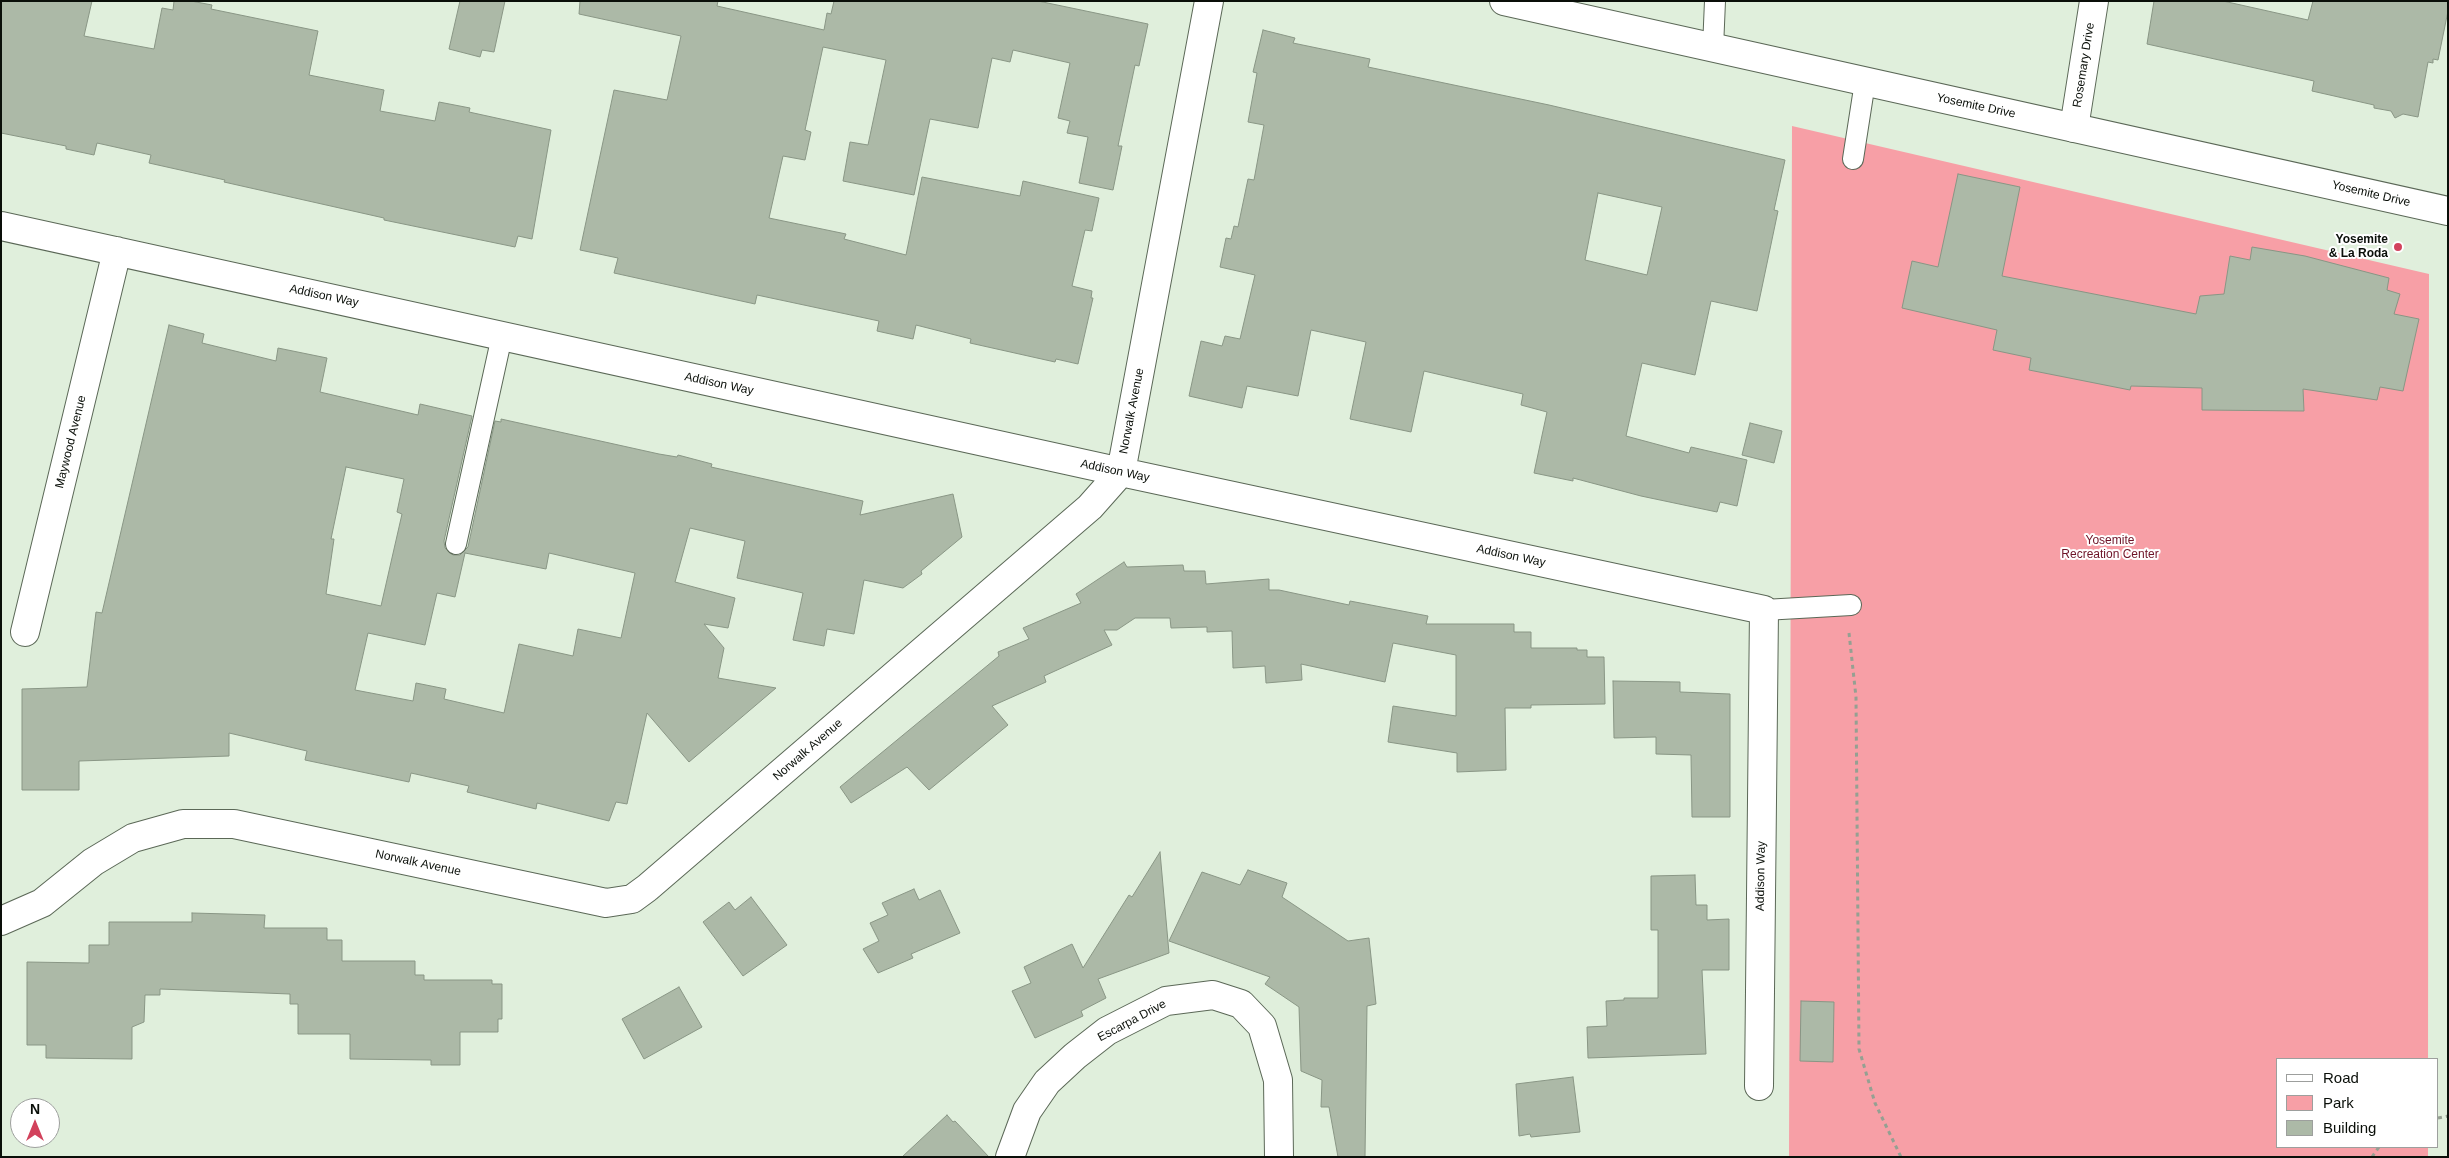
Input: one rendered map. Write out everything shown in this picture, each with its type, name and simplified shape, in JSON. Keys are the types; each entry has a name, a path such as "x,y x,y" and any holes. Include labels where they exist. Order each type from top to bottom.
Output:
{"street":[{"name":"Norwalk Avenue","path":"1,921 42,903 93,862 133,838 183,824 234,824 606,903 632,899 655,882 1090,507 1121,472 1209,1"},
{"name":"Yosemite Drive","path":"1504,1 2448,212"},
{"name":"Rosemary Drive","path":"2074,128 2094,1"},
{"name":"Addison Way","path":"1,226 1121,472 1764,610 1759,1086"},
{"name":"Maywood Avenue","path":"25,632 117,251"},
{"name":"Escarpa Drive","path":"1010,1157 1027,1111 1047,1082 1075,1056 1108,1031 1166,1001 1213,995 1242,1004 1262,1026 1278,1080 1279,1157"}],"lane":[{"path":"1713,48 1715,1"},
{"path":"1853,159 1866,82"},
{"path":"456,544 502,336"},
{"path":"1764,610 1851,605"}],"path":[{"path":"1851,605 1849,640 1856,697 1859,1049 1875,1103 1900,1157"}],"green space":[{"name":"Yosemite Recreation Center","path":"1792,126 2429,274 2428,1058 2276,1058 2276,1148 2428,1148 2428,1157 1789,1157"}],"building":[{"path":"1,1 92,1 84,36 154,49 162,8 173,10 174,1 191,1 212,5 211,9 318,31 309,75 384,90 380,111 435,121 439,102 470,108 469,112 551,130 532,239 518,236 515,247 384,220 384,218 224,182 225,180 149,163 151,155 97,143 94,155 66,149 66,146 1,133"},
{"path":"460,1 505,1 494,52 482,50 480,57 449,49"},
{"path":"580,1 718,1 717,6 824,30 827,13 831,14 834,1 1038,1 1148,24 1139,66 1135,65 1118,146 1122,146 1113,190 1079,183 1088,137 1067,133 1070,121 1058,118 1070,63 1013,50 1010,62 992,58 978,128 930,119 914,195 843,181 850,142 868,145 886,60 823,47 805,130 811,132 805,160 783,156 769,218 846,234 844,239 906,255 922,177 1020,196 1023,181 1099,198 1092,231 1085,230 1072,286 1092,291 1091,298 1093,298 1078,364 1056,359 1055,362 970,343 971,339 916,325 913,339 877,331 879,321 757,295 755,304 614,273 618,258 580,250 614,90 667,100 681,36 579,14"},
{"path":"2154,1 2223,1 2308,20 2313,1 2448,1 2448,11 2438,60 2433,59 2433,63 2428,62 2418,117 2403,114 2395,118 2391,111 2374,108 2374,105 2312,91 2314,81 2147,44"},
{"path":"1263,30 1295,38 1293,43 1370,59 1368,67 1549,105 1785,160 1774,210 1778,211 1757,311 1711,301 1695,375 1642,363 1626,436 1689,453 1691,447 1747,460 1737,506 1720,502 1717,512 1641,496 1573,478 1573,481 1534,473 1547,412 1521,405 1523,394 1424,371 1411,432 1350,419 1366,342 1311,330 1298,396 1247,386 1242,408 1189,396 1201,341 1222,346 1225,336 1240,339 1255,275 1220,267 1226,238 1231,239 1234,226 1238,227 1248,179 1254,180 1264,125 1248,122 1257,73 1253,72","holes":["1598,193 1662,207 1647,275 1585,260"]},
{"path":"1958,174 2020,187 2002,276 2196,314 2200,296 2224,294 2230,256 2250,260 2252,247 2305,256 2389,278 2387,290 2400,294 2394,314 2419,319 2403,391 2380,387 2377,400 2303,389 2304,411 2202,410 2202,388 2131,386 2130,390 2029,370 2031,358 1993,350 1997,330 1902,308 1912,261 1938,267"},
{"path":"169,325 204,334 202,343 276,361 278,348 327,358 320,392 418,415 420,404 472,416 444,541 445,548 453,555 460,555 468,547 495,421 501,422 501,419 659,454 677,457 678,455 712,464 711,467 863,501 860,515 953,494 962,537 921,571 922,574 903,588 864,580 854,634 827,629 824,646 793,640 803,593 737,578 745,541 690,528 675,582 735,598 728,628 704,624 724,648 718,678 776,688 689,762 647,713 627,804 616,802 609,821 537,803 536,809 467,792 469,786 411,773 409,782 305,760 307,751 229,733 229,756 79,761 79,790 22,790 22,689 87,687 96,612 102,613","holes":["346,467 404,479 397,512 402,514 381,606 326,594 334,539 331,539","465,553 546,569 549,553 635,573 621,638 578,629 573,656 519,644 504,713 444,699 446,689 416,683 413,701 355,690 368,633 425,645 437,593 455,597"]},
{"path":"1750,423 1782,431 1774,463 1742,455"},
{"path":"1124,562 1127,567 1183,565 1184,571 1205,571 1206,584 1269,579 1269,590 1279,590 1349,605 1350,601 1428,616 1426,624 1514,624 1514,632 1531,632 1531,648 1577,648 1577,650 1587,650 1587,657 1604,657 1605,704 1531,705 1531,708 1505,708 1506,770 1457,772 1457,753 1388,742 1393,706 1456,716 1456,655 1393,643 1385,682 1301,664 1302,680 1266,683 1265,666 1233,668 1232,631 1207,632 1207,627 1171,628 1170,618 1135,618 1117,630 1104,630 1112,645 1044,676 1046,682 992,706 1008,725 929,790 907,767 851,803 840,787 999,656 998,652 1029,639 1023,628 1081,603 1076,594"},
{"path":"1613,681 1680,682 1680,692 1730,694 1730,817 1692,817 1691,755 1656,754 1656,737 1614,738"},
{"path":"1160,852 1169,953 1098,979 1106,998 1081,1011 1083,1016 1035,1038 1012,991 1031,983 1024,967 1072,944 1083,968 1129,895 1132,897"},
{"path":"1248,870 1287,883 1282,897 1348,941 1369,938 1376,1004 1367,1006 1365,1157 1338,1157 1329,1107 1321,1107 1322,1080 1301,1071 1299,1007 1265,984 1270,977 1169,941 1202,872 1240,885"},
{"path":"1695,875 1696,905 1707,905 1707,920 1729,919 1729,970 1702,970 1706,1054 1588,1058 1587,1027 1607,1026 1606,1001 1624,1000 1624,998 1658,998 1658,930 1651,930 1651,876"},
{"path":"914,889 919,900 940,890 960,933 911,954 913,958 878,973 863,949 879,941 870,923 888,915 882,903"},
{"path":"751,897 787,945 743,976 703,922 729,902 735,910"},
{"path":"192,913 265,915 264,928 327,928 327,940 342,940 342,961 415,961 415,975 424,975 424,980 492,980 492,984 502,984 502,1019 498,1019 498,1032 460,1032 460,1065 431,1065 431,1060 350,1059 350,1034 298,1034 298,1004 290,1004 290,994 160,989 160,995 145,995 144,1022 132,1027 132,1059 46,1058 46,1045 27,1045 27,962 89,963 89,945 109,945 109,922 192,922"},
{"path":"679,987 702,1027 644,1059 622,1019"},
{"path":"1801,1001 1834,1002 1833,1062 1800,1061"},
{"path":"1573,1077 1580,1132 1531,1137 1530,1134 1519,1136 1516,1084"},
{"path":"947,1115 989,1157 902,1157"}],"place":[{"name":"Yosemite & La Roda","path":"2398,247"}]}
